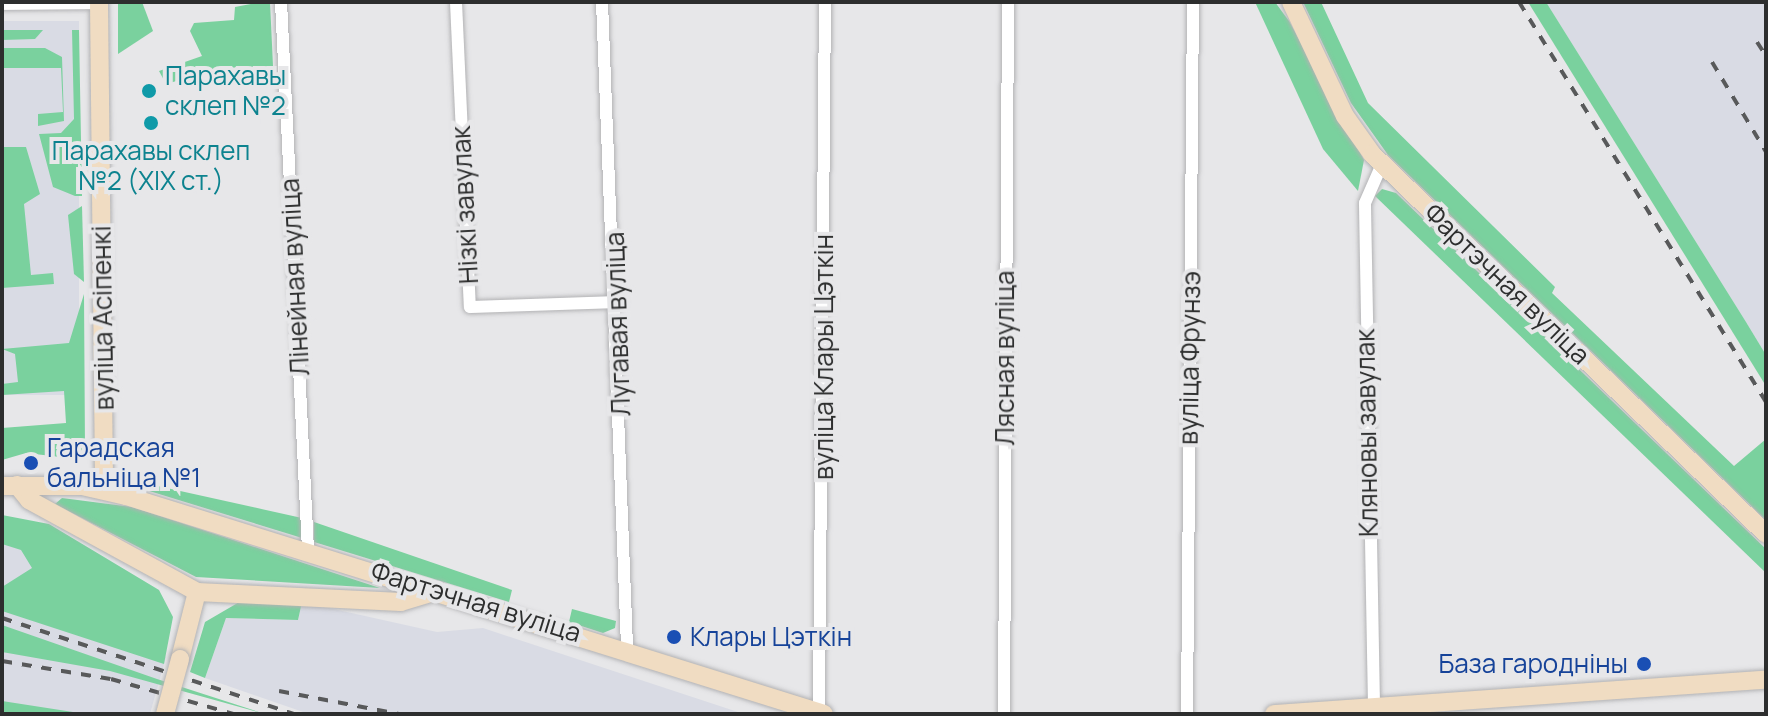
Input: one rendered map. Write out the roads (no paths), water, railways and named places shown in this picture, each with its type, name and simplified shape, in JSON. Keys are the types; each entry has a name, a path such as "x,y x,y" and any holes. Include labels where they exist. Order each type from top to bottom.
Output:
{"main road":[{"name":"Фартэчная вуліца","path":"1291,2 1345,116 1382,164 1766,534"},
{"name":"вуліца Асіпенкі","path":"99,3 104,490"},
{"name":"Фартэчная вуліца","path":"9,485 104,490 126,496 627,647 822,713"},
{"path":"9,485 29,500 197,592 401,602 438,591"},
{"path":"165,714 197,592"},
{"path":"1274,714 1346,712 1374,706 1766,680"}],"street":[{"name":"Лінейная вуліца","path":"281,2 308,551"},
{"name":"Нізкі завулак","path":"456,2 470,307 619,302"},
{"name":"Лугавая вуліца","path":"602,2 619,302 627,647"},
{"name":"вуліца Клары Цэткін","path":"822,713 825,2"},
{"name":"Лясная вуліца","path":"1004,714 1008,2"},
{"name":"вуліца Фрунзэ","path":"1187,714 1193,2"},
{"path":"2,4 99,3"},
{"name":"Кляновы завулак","path":"1374,706 1365,203 1382,164"}],"railway":[{"path":"1519,2 1766,402"},
{"path":"1757,42 1766,56"},
{"path":"1712,62 1766,152"},
{"path":"2,618 294,714"},
{"path":"2,661 111,679 234,714"},
{"path":"279,691 399,714"}],"place":[{"name":"Парахавы склеп №2","path":"149,91"},
{"name":"Парахавы склеп №2 (XIX ст.)","path":"151,123"},
{"name":"Гарадская бальніца №1","path":"31,463"},
{"name":"Клары Цэткін","path":"674,637"},
{"name":"База гародніны","path":"1644,664"}]}
